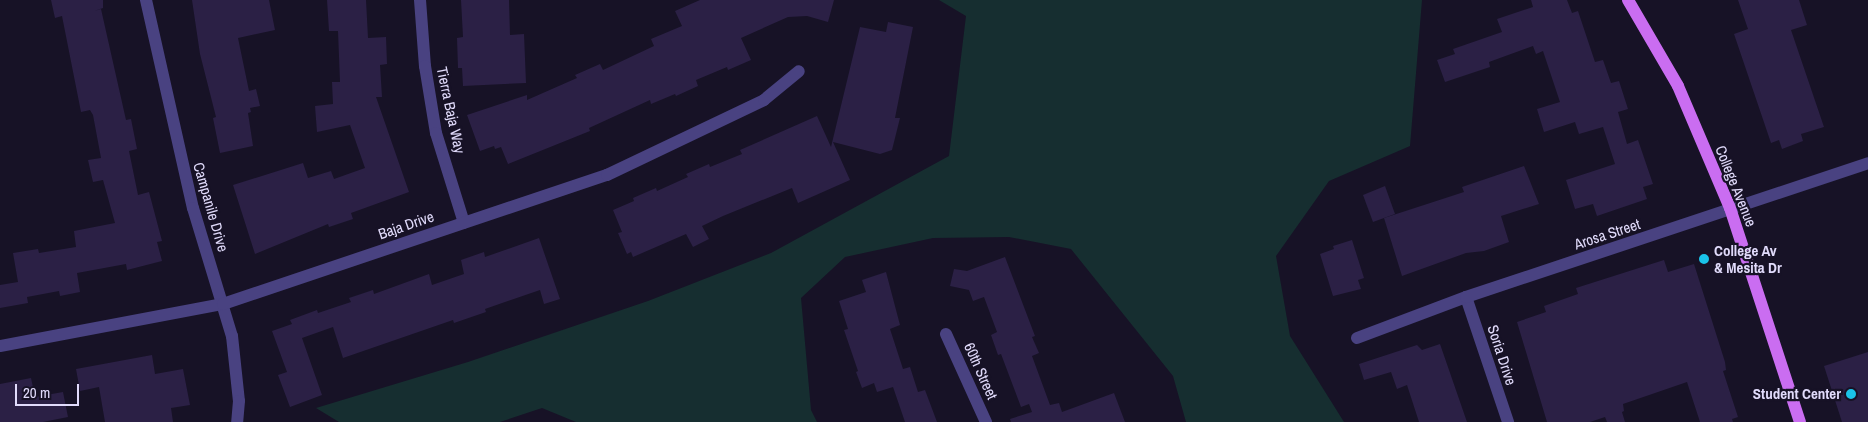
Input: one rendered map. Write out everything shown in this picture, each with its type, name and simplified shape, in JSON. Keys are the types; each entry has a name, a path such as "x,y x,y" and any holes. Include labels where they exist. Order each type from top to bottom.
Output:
{"main road":[{"name":"College Avenue","path":"1628,0 1678,86 1730,208 1800,422"}],"street":[{"name":"Campanile Drive","path":"146,0 191,199 232,336 239,402 237,422"},
{"name":"Tierra Baja Way","path":"420,0 425,66 436,133 464,223"},
{"name":"Baja Drive","path":"0,346 223,304 607,175 764,100 799,71"},
{"name":"Arosa Street","path":"1357,338 1466,297 1868,163"},
{"name":"Soria Drive","path":"1466,297 1508,422"},
{"name":"60th Street","path":"946,334 986,422"}],"green space":[{"path":"939,0 1422,0 1410,146 1329,181 1276,256 1290,336 1344,422 1186,422 1173,376 1071,249 1009,237 933,238 845,257 801,298 811,410 817,422 576,422 542,408 500,422 339,422 316,408 468,362 648,301 771,253 949,156 966,16"}],"building":[{"path":"51,0 103,0 103,8 94,11 101,9 126,120 131,119 137,149 129,151 138,195 149,192 162,241 157,242 162,261 127,270 126,264 77,273 80,292 60,296 59,291 27,297 28,303 0,308 0,285 18,282 13,253 38,249 39,253 76,247 74,231 115,223 103,180 93,182 88,160 101,158 93,115 90,110 81,112 62,16 55,18"},
{"path":"192,0 269,0 275,30 238,38 249,91 256,89 260,106 250,108 251,112 248,113 253,146 220,153 213,118 216,117 200,54"},
{"path":"327,0 366,0 368,38 386,37 387,64 380,65 382,97 376,97 409,192 351,213 353,219 329,227 328,224 255,254 233,185 303,163 308,178 331,171 334,179 365,168 350,125 317,132 315,106 333,104 332,82 340,82 338,31 329,31"},
{"path":"461,0 509,0 510,35 524,34 526,83 463,86 462,68 458,68 457,38 463,37"},
{"path":"700,0 834,0 828,22 807,16 788,17 741,38 751,60 728,70 727,67 696,80 698,86 676,96 675,94 651,104 650,100 589,128 590,131 508,164 501,147 495,149 494,146 480,151 467,115 527,95 527,100 577,78 575,75 600,64 603,70 654,46 651,39 682,26 675,11"},
{"path":"1531,0 1567,0 1572,13 1578,11 1595,62 1603,60 1611,83 1619,81 1628,109 1618,112 1627,144 1638,140 1653,184 1643,187 1647,199 1597,216 1593,204 1575,209 1566,180 1615,164 1603,127 1579,134 1575,122 1544,132 1537,109 1560,102 1543,51 1536,54 1533,46 1489,62 1490,67 1445,82 1437,60 1455,54 1453,49 1502,32 1497,19 1533,7"},
{"path":"1738,0 1799,0 1807,25 1791,30 1824,127 1801,134 1803,141 1782,149 1779,140 1771,143 1734,34 1748,29"},
{"path":"888,22 913,27 895,118 900,118 892,150 880,154 833,142 850,180 798,203 792,188 723,216 702,226 709,239 693,247 686,234 633,257 631,252 627,254 618,233 622,232 613,210 634,201 633,198 656,188 657,191 688,177 686,174 709,164 710,167 742,154 740,150 817,116 831,147 860,27 886,32"},
{"path":"1524,166 1539,204 1501,216 1509,242 1484,251 1466,253 1402,276 1384,218 1464,192 1462,187"},
{"path":"1385,186 1395,214 1373,222 1363,195"},
{"path":"539,238 560,299 544,304 540,290 485,309 486,312 454,323 453,320 343,358 333,327 302,338 322,395 290,407 278,375 287,372 272,331 292,324 290,320 317,310 318,313 351,302 349,298 373,290 374,294 429,274 432,285 464,274 461,260 484,252 485,257"},
{"path":"1352,240 1364,278 1358,280 1361,289 1333,296 1320,254 1334,249 1333,246"},
{"path":"1005,257 1035,336 1032,337 1039,353 1032,356 1050,405 1059,403 1062,412 1114,393 1125,422 1011,422 1010,419 1032,412 1029,404 1021,407 1001,354 998,355 991,335 997,332 984,297 973,301 969,290 950,286 954,269 967,271"},
{"path":"1664,260 1668,272 1694,264 1725,362 1726,370 1723,371 1738,417 1732,419 1733,422 1700,422 1687,382 1623,404 1624,411 1622,412 1625,422 1607,422 1605,417 1590,422 1547,422 1517,322 1546,312 1544,306 1578,294 1576,288"},
{"path":"886,272 900,325 890,329 903,369 910,367 918,392 925,390 937,422 905,422 893,387 877,392 874,383 862,388 856,372 858,371 844,330 848,329 839,301 866,292 862,280"},
{"path":"1440,344 1467,422 1419,422 1407,385 1397,389 1391,372 1364,380 1359,364 1417,345 1422,350"},
{"name":"Student Center","path":"1868,352 1868,422 1842,422 1824,366"},
{"path":"152,355 155,374 183,369 190,405 171,408 173,422 105,422 99,387 80,391 76,369"},
{"path":"31,378 35,397 63,392 68,417 43,422 0,422 0,384"}],"place":[{"name":"College Av & Mesita Dr","path":"1704,259"},
{"name":"Student Center","path":"1851,394"}]}
